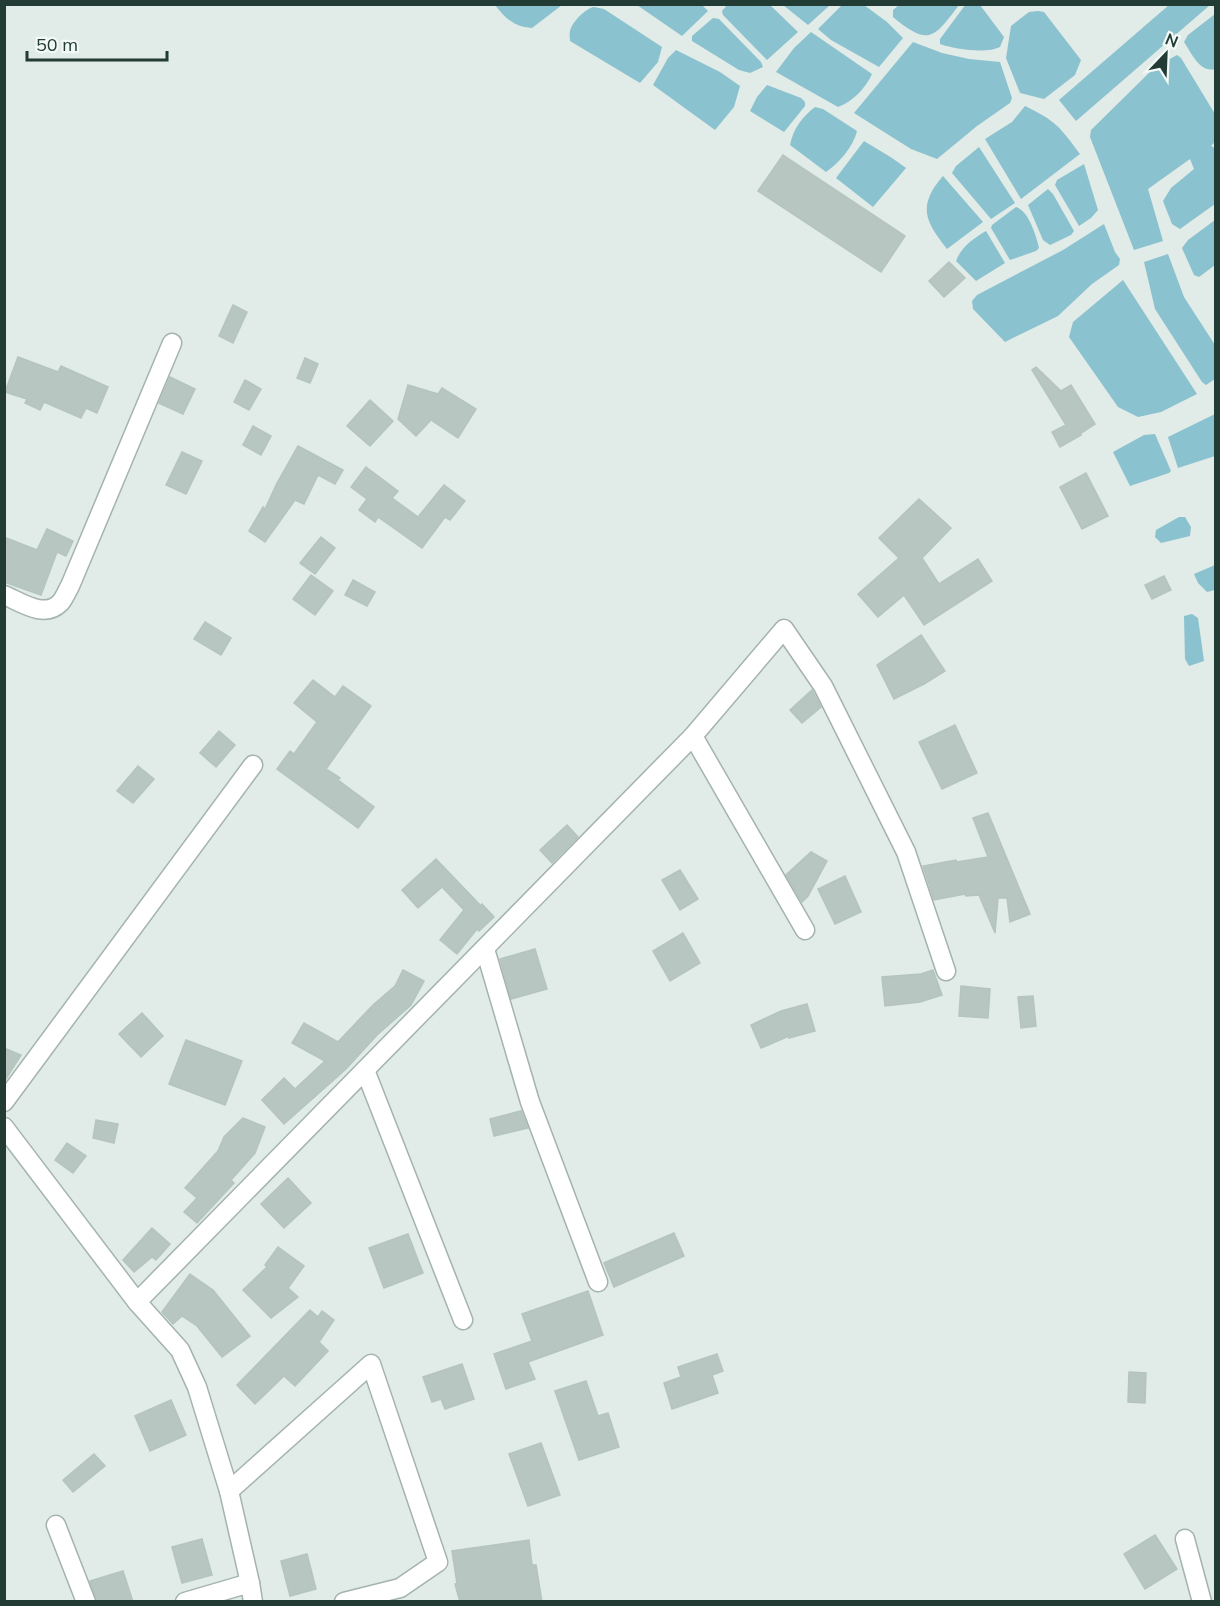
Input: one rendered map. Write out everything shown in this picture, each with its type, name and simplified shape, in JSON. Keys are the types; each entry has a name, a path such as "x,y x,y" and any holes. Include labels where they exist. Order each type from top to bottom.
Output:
{"street":[{"path":"4,595 37,610 50,609 60,603 70,586 172,343"},
{"path":"137,1302 693,736 784,629 823,686 906,852 946,971"},
{"path":"693,736 805,930"},
{"path":"4,1102 253,765"},
{"path":"485,949 530,1102 598,1282"},
{"path":"365,1070 463,1320"},
{"path":"4,1127 137,1302 180,1350 197,1387 229,1491 254,1602"},
{"path":"229,1491 371,1364 438,1562 400,1588 344,1601"},
{"path":"56,1524 86,1602"},
{"path":"1185,1539 1202,1602"},
{"path":"185,1602 250,1583"}],"water":[{"path":"966,4 980,5 1004,37 1000,47 979,50 953,48 940,44 940,39"},
{"path":"495,5 562,5 532,28 520,26 511,21"},
{"path":"637,5 702,5 708,11 682,36"},
{"path":"727,5 770,5 798,32 767,60 723,15 722,11"},
{"path":"783,5 830,5 808,25"},
{"path":"842,5 864,5 887,22 903,38 879,67 831,40 818,29"},
{"path":"899,5 959,5 937,31 930,35 923,35 893,17 893,10"},
{"path":"1169,5 1210,5 1076,121 1059,100"},
{"path":"594,7 604,9 662,47 658,62 640,83 570,41 573,24 583,13"},
{"path":"1029,12 1044,12 1081,60 1075,75 1044,99 1020,93 1006,58 1011,26"},
{"path":"1215,14 1215,69 1210,69 1197,62 1184,42 1188,35"},
{"path":"713,18 719,19 761,62 763,67 750,73 739,70 692,41 692,36"},
{"path":"811,32 872,74 858,94 838,107 776,72 794,48"},
{"path":"913,42 942,53 1000,62 1012,98 1010,103 977,126 937,159 911,149 854,113"},
{"path":"676,50 720,72 740,86 734,107 715,130 653,85 668,58"},
{"path":"1177,55 1215,114 1215,142 1211,146 1215,148 1215,204 1180,229 1172,224 1163,201 1171,188 1194,169 1190,159 1148,189 1163,241 1134,250 1090,137 1091,130 1155,67"},
{"path":"767,85 801,98 805,102 805,106 784,132 750,111 757,97"},
{"path":"1025,106 1057,126 1080,154 1021,199 985,139 1012,122"},
{"path":"815,107 823,109 857,131 845,154 826,172 790,145 799,124"},
{"path":"864,141 906,168 873,207 836,178"},
{"path":"979,147 1015,203 991,219 952,173 956,166"},
{"path":"1084,164 1098,210 1079,226 1055,185 1057,180"},
{"path":"943,176 983,222 947,249 933,230 927,213 930,196"},
{"path":"1048,189 1074,231 1071,235 1050,245 1043,240 1028,205"},
{"path":"1016,207 1025,213 1039,248 1010,260 991,228"},
{"path":"1215,220 1215,265 1199,277 1194,275 1182,248 1188,240"},
{"path":"1104,224 1120,259 1119,265 1092,284 1058,316 1005,342 973,309 972,301 977,295 1063,250"},
{"path":"986,231 1005,263 976,281 956,261 965,247"},
{"path":"1168,254 1184,297 1215,345 1215,379 1206,385 1155,309 1144,262"},
{"path":"1123,280 1197,394 1161,412 1138,417 1118,407 1069,337 1073,322"},
{"path":"1215,414 1215,456 1178,468 1168,437"},
{"path":"1155,434 1171,471 1130,486 1113,452 1144,435"},
{"path":"1179,517 1185,517 1191,527 1190,536 1161,543 1155,537 1156,530"},
{"path":"1215,565 1215,590 1207,592 1198,583 1194,574"},
{"path":"1192,614 1198,618 1204,661 1189,666 1185,659 1184,616"}],"building":[{"path":"783,155 905,236 881,272 758,191"},
{"path":"949,262 965,278 944,297 929,281"},
{"path":"233,305 247,312 233,343 219,336"},
{"path":"18,357 58,372 61,366 108,387 97,413 86,408 81,418 44,402 40,410 25,403 27,399 5,392"},
{"path":"305,358 318,364 310,383 297,378"},
{"path":"1036,367 1061,391 1071,385 1095,424 1060,447 1052,432 1066,425 1032,370"},
{"path":"170,377 195,389 183,414 159,403"},
{"path":"245,380 261,389 249,410 234,402"},
{"path":"408,385 438,394 442,388 476,409 458,438 431,420 416,436 398,419"},
{"path":"370,400 393,421 370,446 347,426"},
{"path":"253,426 271,436 261,455 243,445"},
{"path":"298,446 343,470 335,484 318,475 304,504 295,500 265,542 249,531 263,507 265,509"},
{"path":"182,452 202,461 186,494 166,485"},
{"path":"366,467 398,491 392,498 418,517 444,485 465,501 450,520 445,517 422,548 378,517 375,522 359,510 367,499 351,487"},
{"path":"1086,473 1108,516 1082,529 1060,487"},
{"path":"919,499 951,528 922,558 939,584 978,559 992,581 924,625 904,595 878,617 858,594 899,558 879,538"},
{"path":"47,529 73,541 66,556 57,552 41,595 4,582 4,537 37,550"},
{"path":"321,537 335,548 315,574 300,563"},
{"path":"311,575 333,591 315,615 293,599"},
{"path":"1164,576 1171,590 1152,599 1145,585"},
{"path":"353,580 375,592 367,606 345,595"},
{"path":"205,622 231,638 221,655 194,639"},
{"path":"921,635 945,671 894,699 877,665"},
{"path":"313,680 335,697 343,686 371,706 326,769 374,807 358,828 277,769 290,751 294,754 317,722 294,703"},
{"path":"812,690 821,707 802,723 790,710"},
{"path":"955,725 977,773 942,789 919,742"},
{"path":"219,731 235,745 216,767 200,753"},
{"path":"138,766 154,779 133,803 117,791"},
{"path":"988,813 1030,914 1010,922 1007,898 998,898 995,933 979,895 966,896 965,894 934,900 923,866 988,857 973,818"},
{"path":"567,825 578,837 552,863 540,850"},
{"path":"811,852 827,861 808,896 802,902 786,875"},
{"path":"436,859 494,917 479,931 477,929 457,954 440,940 464,910 442,887 418,908 402,890"},
{"path":"680,870 698,899 680,910 662,880"},
{"path":"845,876 861,912 835,924 818,889"},
{"path":"683,933 700,963 670,981 653,951"},
{"path":"535,949 547,989 511,999 500,959"},
{"path":"403,970 424,981 411,1005 377,1035 346,1069 284,1124 262,1100 284,1078 295,1089 325,1061 292,1043 304,1023 338,1042 373,1005 395,986"},
{"path":"933,970 942,995 920,1002 885,1006 882,977 921,974"},
{"path":"961,986 990,989 988,1018 959,1016"},
{"path":"1033,996 1036,1026 1021,1028 1018,997"},
{"path":"807,1004 815,1031 789,1038 789,1036 761,1048 751,1025 781,1011"},
{"path":"142,1013 163,1036 141,1057 119,1034"},
{"path":"186,1040 242,1061 225,1105 169,1084"},
{"path":"4,1048 21,1055 4,1082"},
{"path":"521,1111 528,1128 494,1136 490,1119"},
{"path":"243,1118 265,1127 255,1153 231,1180 234,1183 197,1223 184,1212 197,1198 185,1188 218,1151 224,1137"},
{"path":"96,1120 118,1124 114,1143 93,1138"},
{"path":"67,1143 86,1156 73,1173 55,1160"},
{"path":"288,1178 311,1203 284,1228 261,1204"},
{"path":"152,1228 170,1244 156,1260 152,1257 134,1272 123,1260"},
{"path":"674,1233 684,1256 614,1287 604,1263"},
{"path":"408,1234 423,1273 384,1288 369,1248"},
{"path":"278,1247 304,1266 288,1288 298,1297 271,1318 243,1290 267,1267 265,1265"},
{"path":"190,1274 213,1290 250,1336 222,1357 197,1326 182,1316 173,1324 162,1312"},
{"path":"588,1291 603,1335 528,1362 535,1379 506,1389 494,1354 532,1341 522,1314"},
{"path":"310,1310 318,1317 322,1311 334,1320 319,1342 328,1351 295,1386 284,1376 255,1404 237,1385"},
{"path":"717,1354 723,1371 712,1375 718,1393 672,1409 664,1383 681,1377 678,1367"},
{"path":"462,1364 474,1399 445,1409 441,1399 432,1402 423,1377"},
{"path":"1129,1372 1146,1373 1145,1403 1128,1402"},
{"path":"586,1381 598,1416 608,1413 619,1447 579,1460 555,1391"},
{"path":"171,1400 186,1435 150,1451 135,1416"},
{"path":"541,1443 560,1495 528,1506 509,1454"},
{"path":"94,1454 105,1466 73,1492 63,1480"},
{"path":"1155,1535 1177,1569 1145,1589 1124,1554"},
{"path":"202,1539 212,1575 182,1583 172,1547"},
{"path":"529,1540 532,1565 536,1565 542,1602 460,1602 455,1584 457,1584 452,1551"},
{"path":"307,1554 316,1589 290,1596 281,1561"},
{"path":"123,1571 133,1602 97,1602 90,1581"}]}
